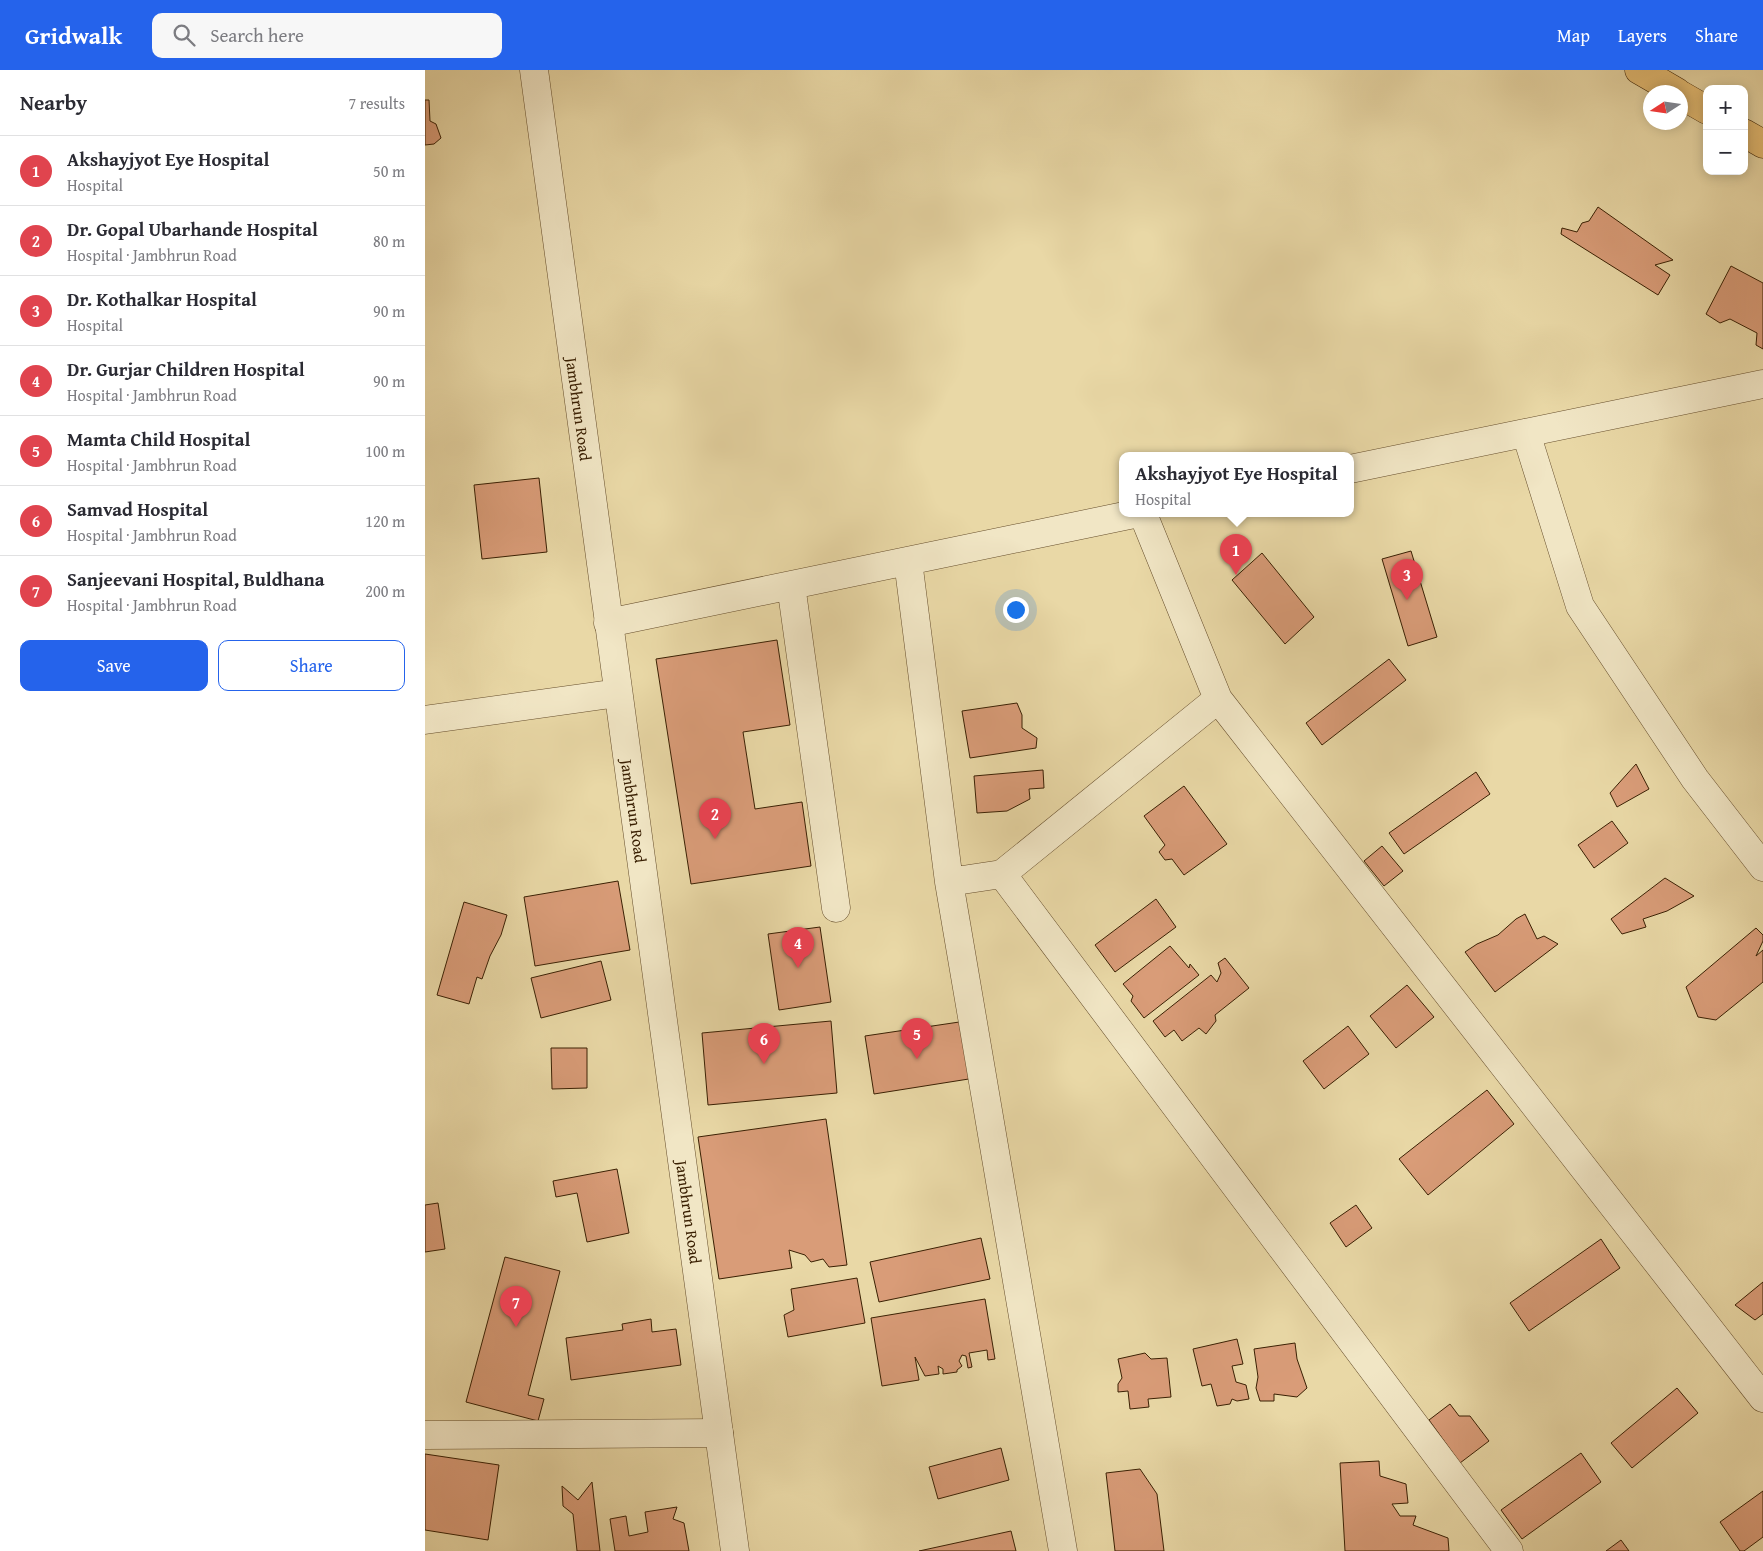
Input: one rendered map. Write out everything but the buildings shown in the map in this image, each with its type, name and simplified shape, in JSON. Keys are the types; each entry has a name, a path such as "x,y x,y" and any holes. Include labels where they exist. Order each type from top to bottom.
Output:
{"main road":[{"path":"1639,70 1665,85"},
{"path":"1688,99 1703,108"},
{"path":"1748,135 1763,144"}],"street":[{"name":"Jambhrun Road","path":"534,70 735,1551"},
{"path":"1354,468 1763,384"},
{"path":"1526,433 1580,606 1695,779 1763,867"},
{"path":"608,623 1120,517"},
{"path":"1144,517 1218,699 1763,1398"},
{"path":"908,561 949,882 1063,1551"},
{"path":"791,585 835,908"},
{"path":"425,720 618,693"},
{"path":"949,882 1002,874 1218,699"},
{"path":"1002,874 1509,1551"},
{"path":"425,1436 719,1433"}],"place":[{"name":"Akshayjyot Eye Hospital","path":"1236,575"},
{"name":"Dr. Kothalkar Hospital","path":"1407,600"},
{"name":"Dr. Gopal Ubarhande Hospital","path":"715,839"},
{"name":"Dr. Gurjar Children Hospital","path":"798,968"},
{"name":"Mamta Child Hospital","path":"917,1059"},
{"name":"Samvad Hospital","path":"764,1064"},
{"name":"Sanjeevani Hospital, Buldhana","path":"516,1327"}]}
